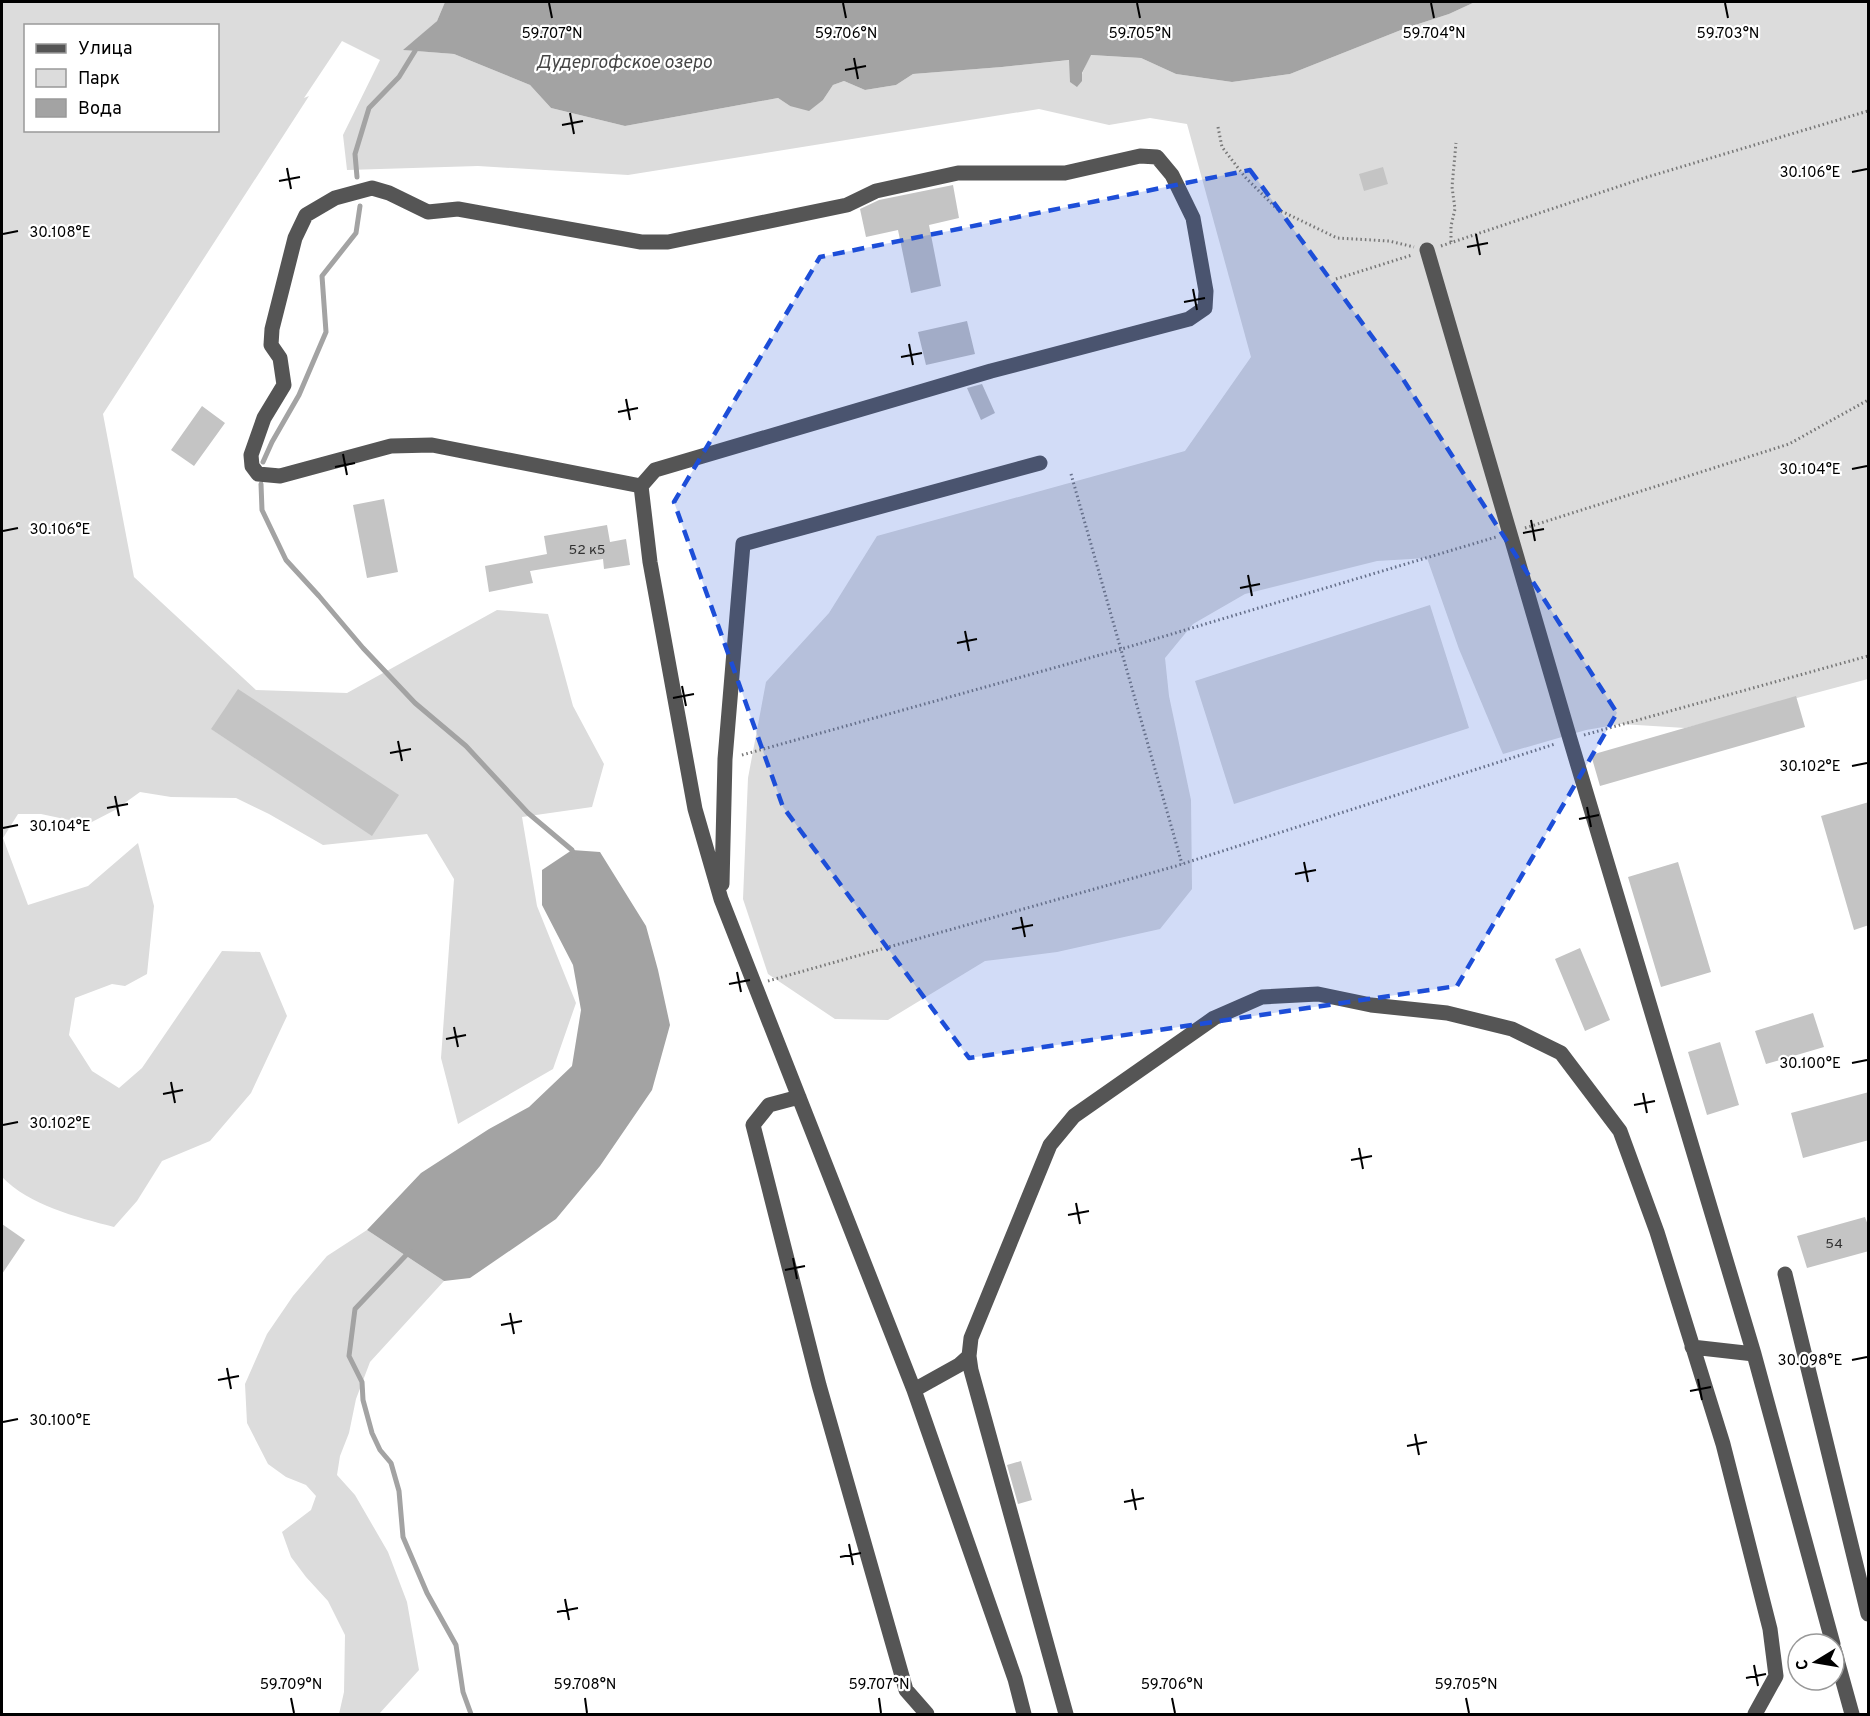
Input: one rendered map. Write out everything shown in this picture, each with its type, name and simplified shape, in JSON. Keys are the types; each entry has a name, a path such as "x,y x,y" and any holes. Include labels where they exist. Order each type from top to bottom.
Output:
{"street":[{"path":"641,486 432,445 391,446 279,476 258,474 252,466 251,455 264,418 284,385 280,358 271,345 272,329 295,238 306,215 335,198 372,188 428,212 458,209 641,242 668,242 847,204 876,191 958,173 1065,173 1140,156 1157,157 1172,175 1193,218 1206,291 1205,308 1189,319 991,371 677,463 655,470 641,486 650,562 695,809 721,899 914,1390 1015,1680 1024,1714"},
{"path":"1427,250 1754,1354 1830,1632"},
{"path":"721,899 725,759 743,544 1040,463"},
{"path":"1066,1714 974,1382 969,1356 971,1338 1050,1145 1074,1116 1214,1018 1262,997 1318,994 1371,1005 1447,1013 1512,1029 1561,1053 1620,1131 1657,1232 1723,1444 1770,1629 1776,1676 1755,1714"},
{"path":"799,1097 769,1105 753,1125 819,1384 906,1690 927,1714"},
{"path":"1785,1275 1869,1614"},
{"path":"1692,1347 1754,1354"},
{"path":"914,1390 959,1365 969,1356"},
{"path":"1846,1692 1852,1714"}],"path":[{"path":"1336,279 1644,178 1869,111"},
{"path":"1218,128 1222,147 1245,177 1277,209 1337,238 1389,241 1427,250"},
{"path":"1451,242 1451,226 1455,208 1452,187 1456,143"},
{"path":"725,759 1120,650 1510,533 1789,444 1869,400"},
{"path":"1071,474 1182,864"},
{"path":"755,984 1182,864 1570,739 1869,656"}],"highlighted area":[{"path":"1250,170 1401,376 1617,713 1457,986 969,1058 783,807 674,502 820,257"}],"green space":[{"path":"2,2 445,2 437,21 404,50 454,54 530,85 551,108 625,126 778,98 790,106 823,100 833,85 844,81 865,90 896,85 913,74 1070,60 1070,82 1082,74 1090,55 1141,58 1176,74 1232,82 1290,74 1475,2 1868,2 1868,679 1685,728 1621,724 1586,730 1503,754 1459,649 1427,558 1377,561 1245,594 1193,624 1165,658 1169,696 1191,800 1192,889 1160,929 1057,952 985,961 888,1020 835,1019 768,974 743,899 748,778 766,682 829,613 877,536 1185,451 1251,357 1187,124 1150,118 1109,125 1039,109 628,175 478,166 347,170 343,135 380,60 342,41 304,98 309,96 103,414 134,577 256,690 347,693 497,610 548,614 573,706 604,764 592,807 522,817 537,906 576,1003 553,1069 458,1124 441,1058 454,879 427,834 323,845 236,798 171,797 140,792 115,810 88,824 41,814 18,814 3,838 28,905 88,886 138,843 154,906 147,974 125,986 112,984 75,998 69,1035 92,1071 119,1088 142,1068 222,951 260,952 287,1016 251,1093 210,1141 162,1161 137,1201 114,1227 54,1209 13,1187 2,1177"},
{"path":"1430,605 1469,728 1234,804 1195,681"},
{"path":"367,1230 444,1281 370,1362 356,1399 337,1475 355,1495 388,1552 407,1602 419,1670 379,1714 339,1714 344,1692 345,1635 328,1601 291,1557 282,1532 311,1510 316,1496 306,1485 286,1477 268,1464 247,1423 245,1384 267,1334 293,1296 327,1256"}],"water":[{"name":"Дудергофское озеро","path":"445,2 1475,2 1290,74 1232,82 1176,74 1141,58 1091,55 1082,73 1082,81 1077,87 1070,82 1069,60 913,74 896,85 865,90 844,81 833,85 823,100 809,111 790,106 778,98 625,126 551,108 530,85 454,54 403,50 437,21"},
{"path":"572,850 600,852 646,926 670,1025 652,1090 600,1166 556,1219 470,1278 444,1281 367,1230 421,1173 489,1129 529,1107 572,1066 581,1010 573,965 542,905 542,870"}],"building":[{"path":"1383,167 1388,184 1364,191 1359,174"},
{"path":"953,185 959,218 929,225 941,286 911,293 898,230 866,237 860,209 879,200"},
{"path":"967,321 975,354 926,365 918,332"},
{"path":"982,384 995,413 981,420 967,388"},
{"path":"202,406 225,423 194,466 171,450"},
{"path":"384,499 398,572 367,578 353,505"},
{"path":"607,525 610,542 626,539 630,565 604,569 603,559 530,571 533,583 489,592 485,566 547,554 544,536"},
{"path":"238,689 399,795 372,836 211,729"},
{"path":"1796,696 1805,727 1600,786 1591,755"},
{"path":"1869,802 1869,925 1854,930 1821,816"},
{"path":"1678,862 1711,972 1661,987 1628,877"},
{"path":"1580,948 1610,1020 1585,1031 1555,959"},
{"path":"1813,1013 1824,1047 1766,1064 1755,1031"},
{"path":"1720,1042 1739,1105 1707,1115 1688,1052"},
{"path":"1869,1092 1869,1140 1803,1158 1791,1113"},
{"path":"1865,1217 1869,1228 1869,1251 1807,1268 1797,1236"},
{"path":"2,1224 25,1240 2,1274"},
{"path":"1021,1461 1032,1500 1018,1504 1007,1465"}],"waterway":[{"path":"357,177 355,154 369,108 399,77 415,51"},
{"path":"263,462 299,395 326,332 322,276 356,233 360,206"},
{"path":"261,484 262,510 286,560 415,703 466,746 528,813 572,850 575,856"},
{"path":"410,1251 355,1309 349,1356 362,1382 363,1400 372,1433 380,1450 391,1463 399,1491 403,1537 427,1593 456,1645 463,1692 471,1714"}]}
